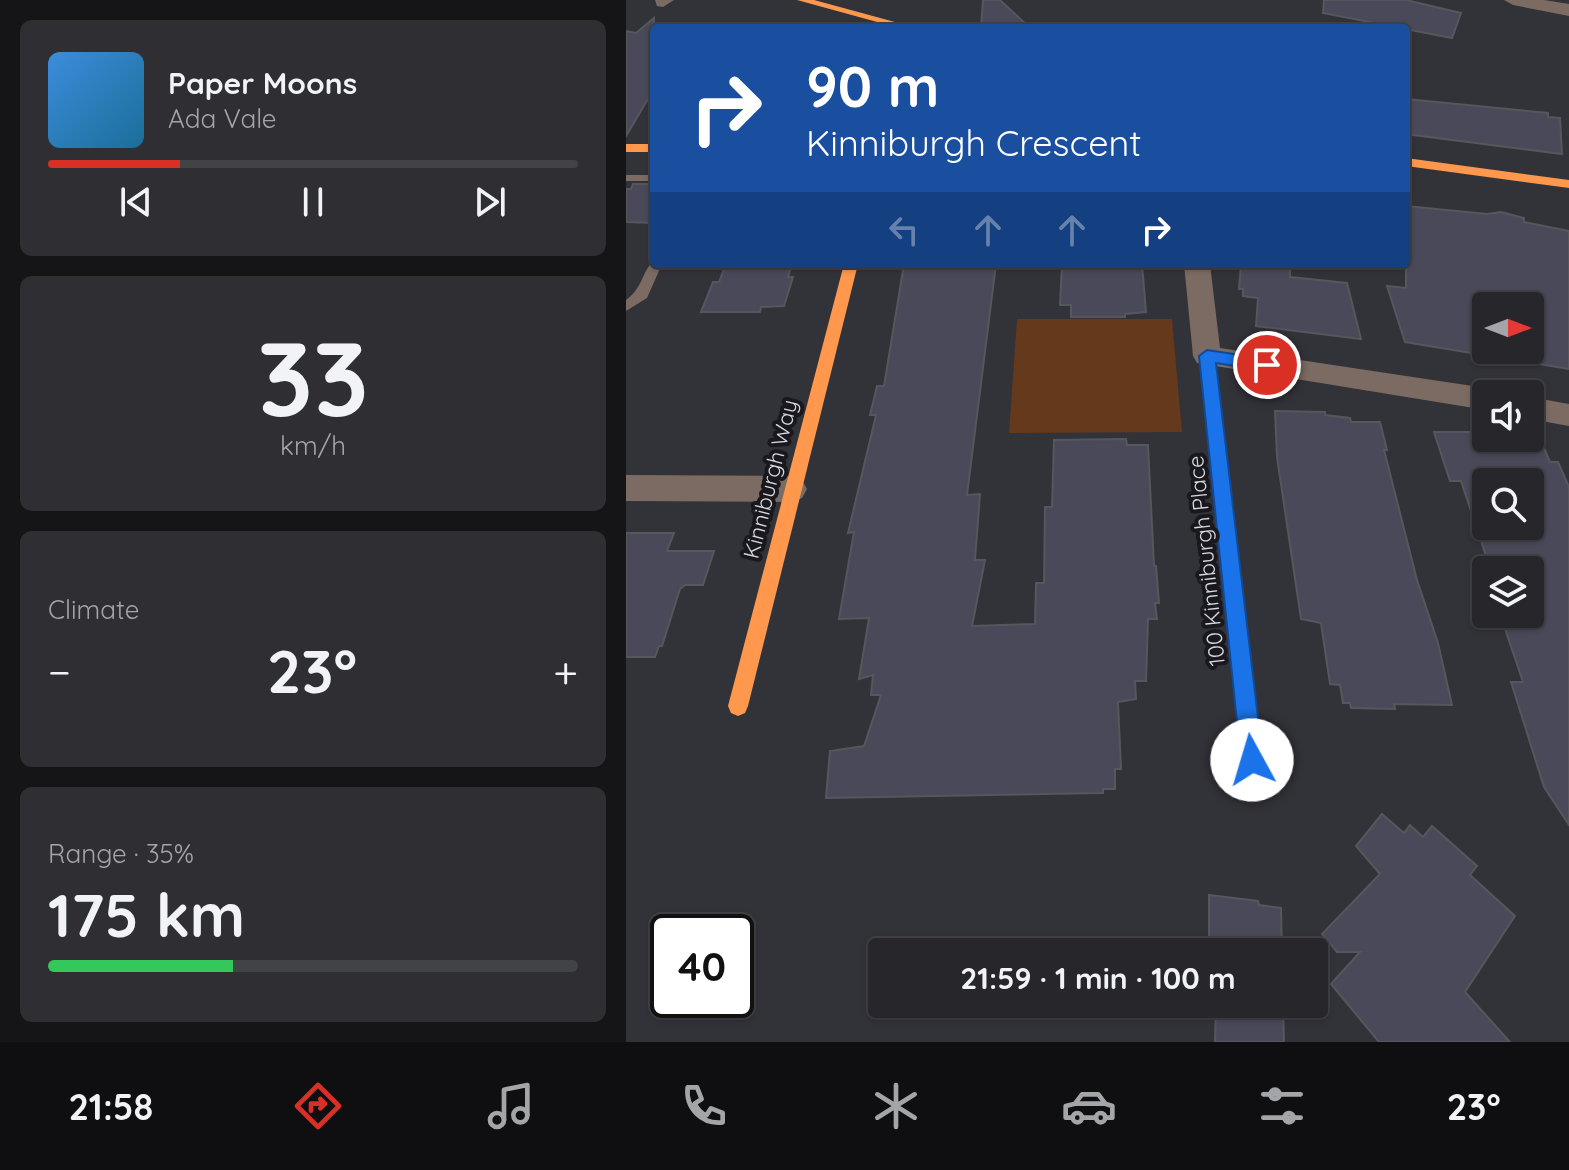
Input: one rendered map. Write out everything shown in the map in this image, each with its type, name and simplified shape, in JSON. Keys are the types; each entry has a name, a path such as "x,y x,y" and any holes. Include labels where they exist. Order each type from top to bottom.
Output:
{"street":[{"path":"802,0 896,24"},
{"path":"1513,0 1569,10"},
{"path":"626,148 650,148"},
{"path":"1410,163 1569,184"},
{"name":"Kinniburgh Way","path":"738,706 850,268"},
{"path":"1197,268 1207,356 1472,397"},
{"name":"100 Kinniburgh Place","path":"1207,356 1252,760"},
{"path":"1544,411 1569,415"},
{"path":"626,488 791,489"}],"lane":[{"path":"626,178 650,178"},
{"path":"626,306 642,295 654,268"}],"shaded area":[{"path":"1017,319 1172,319 1182,432 1009,433"}],"building":[{"path":"983,0 1000,0 1026,24 981,24"},
{"path":"1324,0 1406,0 1461,13 1452,38 1410,30 1410,24 1380,24 1323,13"},
{"path":"654,18 654,24 650,24 650,99 626,136 626,31 636,33"},
{"path":"1410,99 1548,113 1548,117 1560,118 1562,154 1410,135"},
{"path":"633,184 650,184 650,223 626,222 626,189 631,189"},
{"path":"1410,206 1487,214 1501,212 1524,218 1524,222 1569,231 1569,369 1539,364 1544,364 1544,292 1472,292 1472,353 1405,342 1387,286 1406,288 1406,268 1410,268"},
{"path":"724,268 791,268 788,277 793,277 784,306 761,307 760,312 701,312 713,282 719,282"},
{"path":"903,268 995,268 967,495 980,494 975,560 985,560 972,626 1035,624 1036,583 1044,583 1045,507 1052,507 1054,440 1126,439 1127,445 1148,445 1154,566 1159,603 1155,603 1157,619 1148,619 1146,681 1135,681 1136,699 1118,702 1121,769 1115,769 1115,789 1103,789 1103,793 826,798 830,751 864,746 881,695 871,695 873,675 859,679 869,618 839,619 854,532 848,533 876,415 870,415 877,386 884,386"},
{"path":"1062,268 1142,268 1146,312 1125,314 1125,317 1071,317 1071,305 1060,305"},
{"path":"1241,268 1290,268 1290,277 1347,283 1361,339 1256,326 1258,298 1243,296 1243,289 1239,289"},
{"path":"1275,411 1325,412 1325,415 1350,418 1351,422 1380,422 1387,450 1384,450 1417,580 1438,643 1452,705 1394,704 1395,709 1351,708 1350,703 1343,703 1340,685 1330,684 1321,623 1301,619 1277,457"},
{"path":"1434,432 1472,432 1472,452 1544,452 1544,448 1550,462 1558,462 1569,487 1569,825 1544,787 1511,682 1523,682 1505,628 1544,628 1544,556 1486,556 1481,540 1544,540 1544,468 1472,468 1472,514 1461,481 1450,481"},
{"path":"626,533 674,533 667,551 714,551 703,585 685,585 680,589 662,646 659,646 655,657 626,657"},
{"path":"1382,814 1404,833 1410,825 1423,837 1432,826 1477,866 1470,875 1515,916 1465,992 1510,1042 1379,1042 1331,984 1360,952 1337,952 1322,934 1380,874 1356,846"},
{"path":"1209,895 1258,901 1259,905 1281,908 1282,938 1209,938"},
{"path":"1216,1018 1283,1018 1284,1042 1215,1042"}],"traffic: slow":[{"path":"802,0 896,24"},
{"path":"626,148 650,148"},
{"path":"1410,163 1569,184"},
{"path":"738,706 850,268"},
{"path":"1207,356 1252,760"}],"route":[{"path":"1252,760 1207,356 1267,365"}]}
